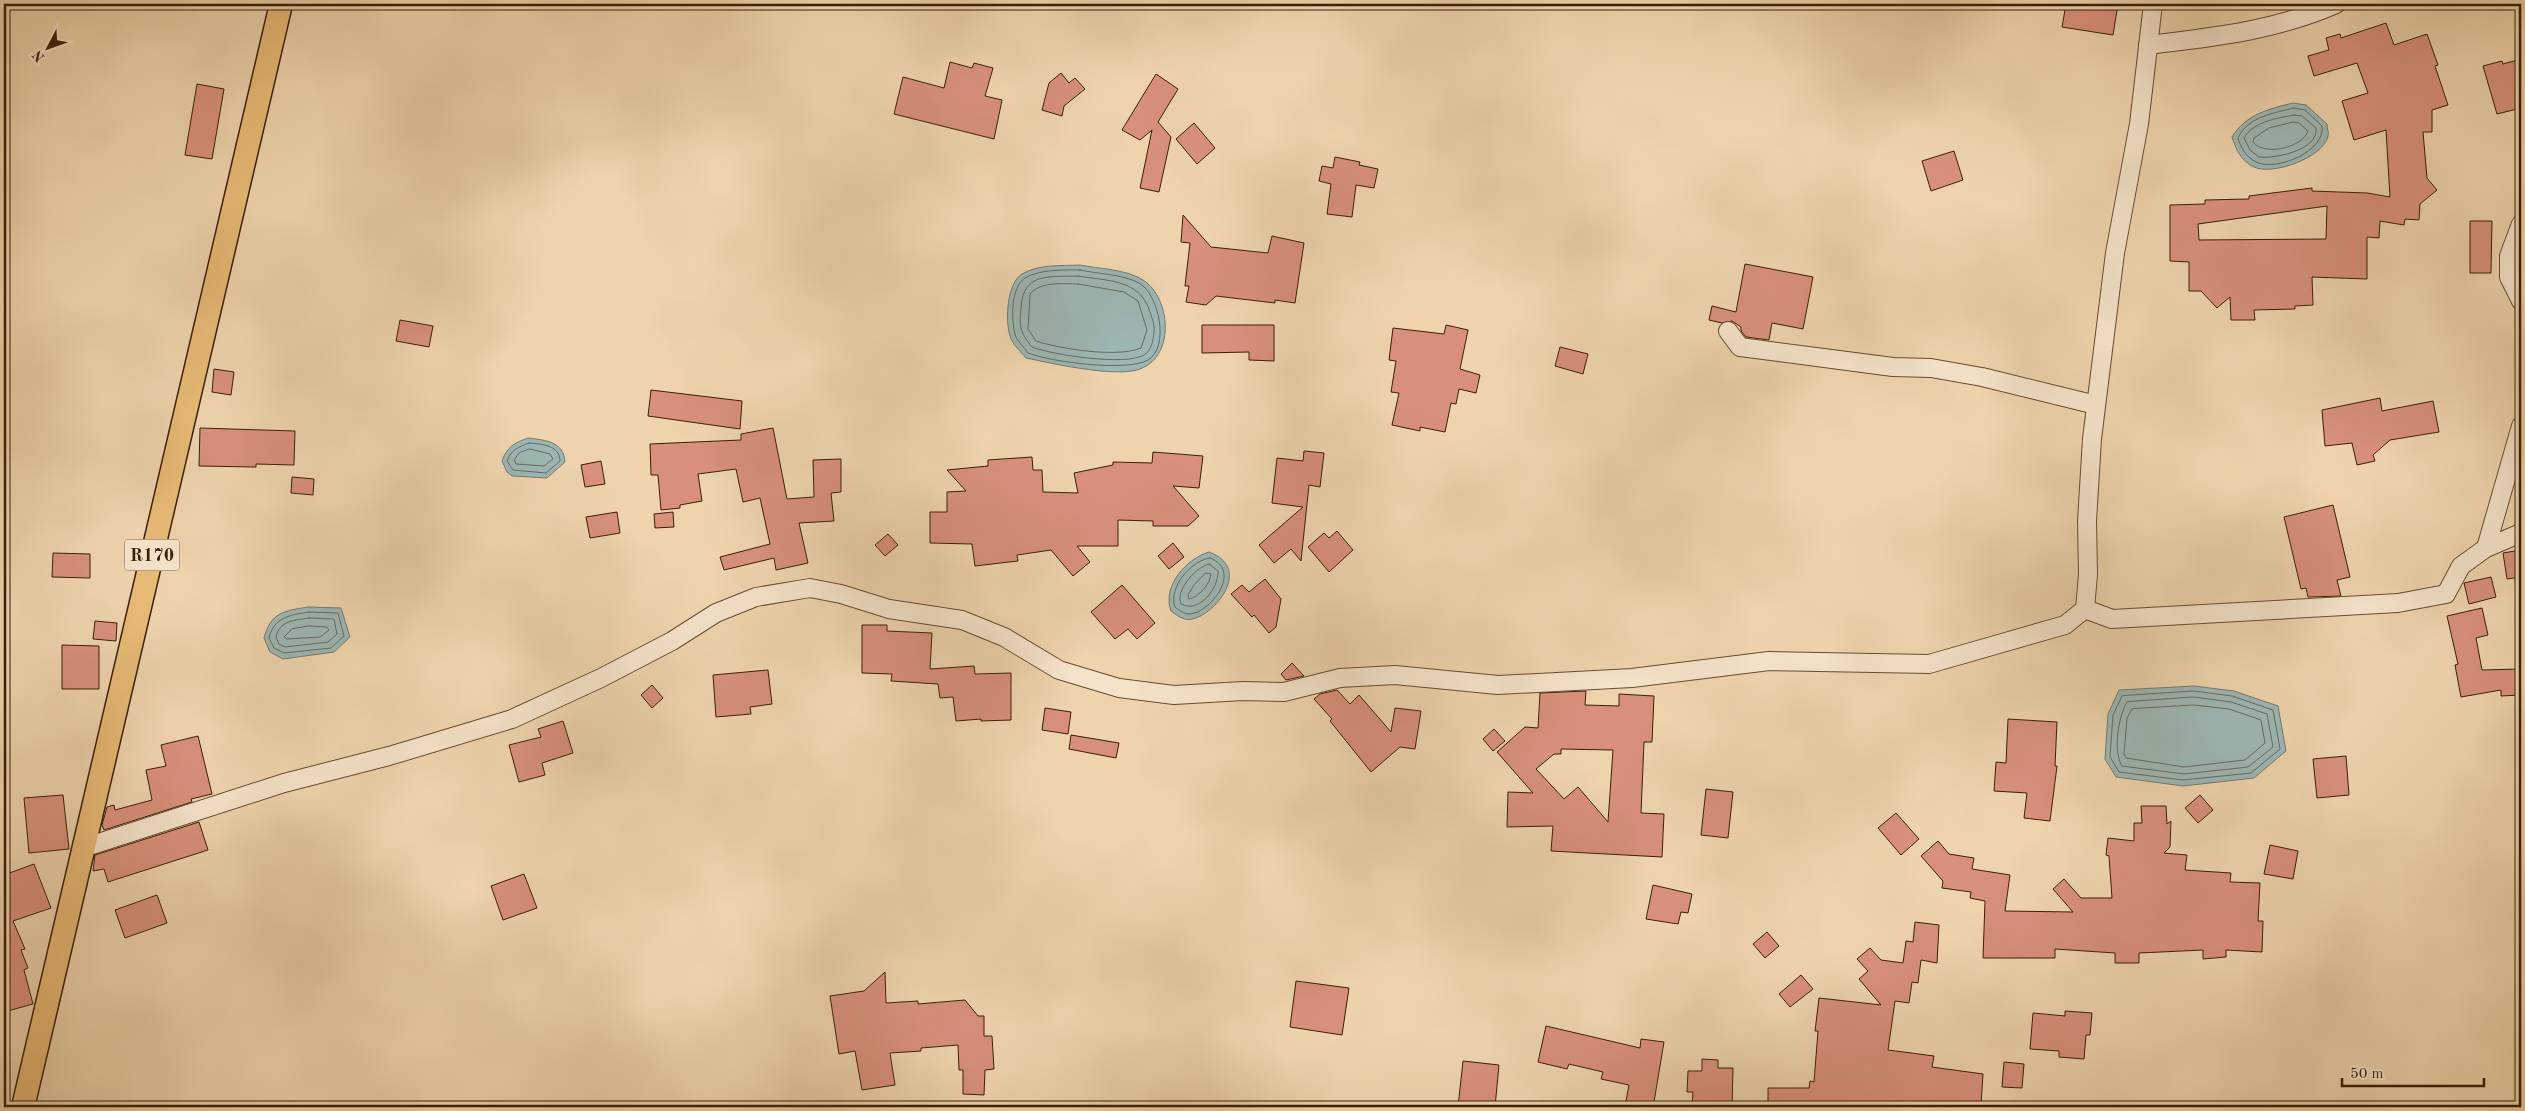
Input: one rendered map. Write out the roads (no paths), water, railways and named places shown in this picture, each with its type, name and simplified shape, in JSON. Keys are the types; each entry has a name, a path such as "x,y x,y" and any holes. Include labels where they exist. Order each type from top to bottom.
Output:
{"main road":[{"name":"R170","path":"23,1107 281,4"}],"street":[{"path":"84,848 284,783 389,756 512,719 601,678 672,641 716,614 756,597 810,588 841,594 889,609 962,620 1004,637 1059,670 1119,688 1174,695 1243,691 1284,692 1340,678 1395,675 1498,685 1632,678 1769,661 1930,664 2064,625 2085,609 2088,574 2087,521 2092,439 2115,253 2139,124 2153,4"},
{"path":"2148,45 2223,36 2270,27 2336,4"},
{"path":"2521,224 2509,256 2509,277 2521,301"},
{"path":"1728,331 1740,347 1893,367 1931,368 1982,377 2096,404"},
{"path":"2486,548 2521,426"},
{"path":"2085,609 2112,619 2398,603 2446,594 2461,566 2486,548 2521,533"}],"water":[{"path":"2293,103 2306,105 2327,124 2328,135 2324,144 2308,157 2285,167 2262,169 2249,164 2240,154 2232,137 2251,118 2267,110"},
{"path":"1080,265 1136,276 1153,289 1160,301 1164,315 1165,330 1163,344 1157,356 1147,366 1132,371 1108,372 1065,366 1026,358 1013,342 1008,329 1008,312 1010,293 1017,279 1022,274 1036,269 1050,266"},
{"path":"528,438 553,443 558,446 564,455 565,462 547,478 512,476 507,472 502,461 506,452 515,444"},
{"path":"1209,552 1223,560 1229,571 1228,583 1215,605 1204,614 1194,619 1181,618 1171,611 1169,602 1173,583 1184,567"},
{"path":"308,607 341,608 350,637 334,652 283,659 270,652 264,638 270,623 280,614"},
{"path":"2194,686 2234,691 2278,706 2286,751 2254,778 2183,786 2116,777 2105,759 2108,714 2119,690"}]}
